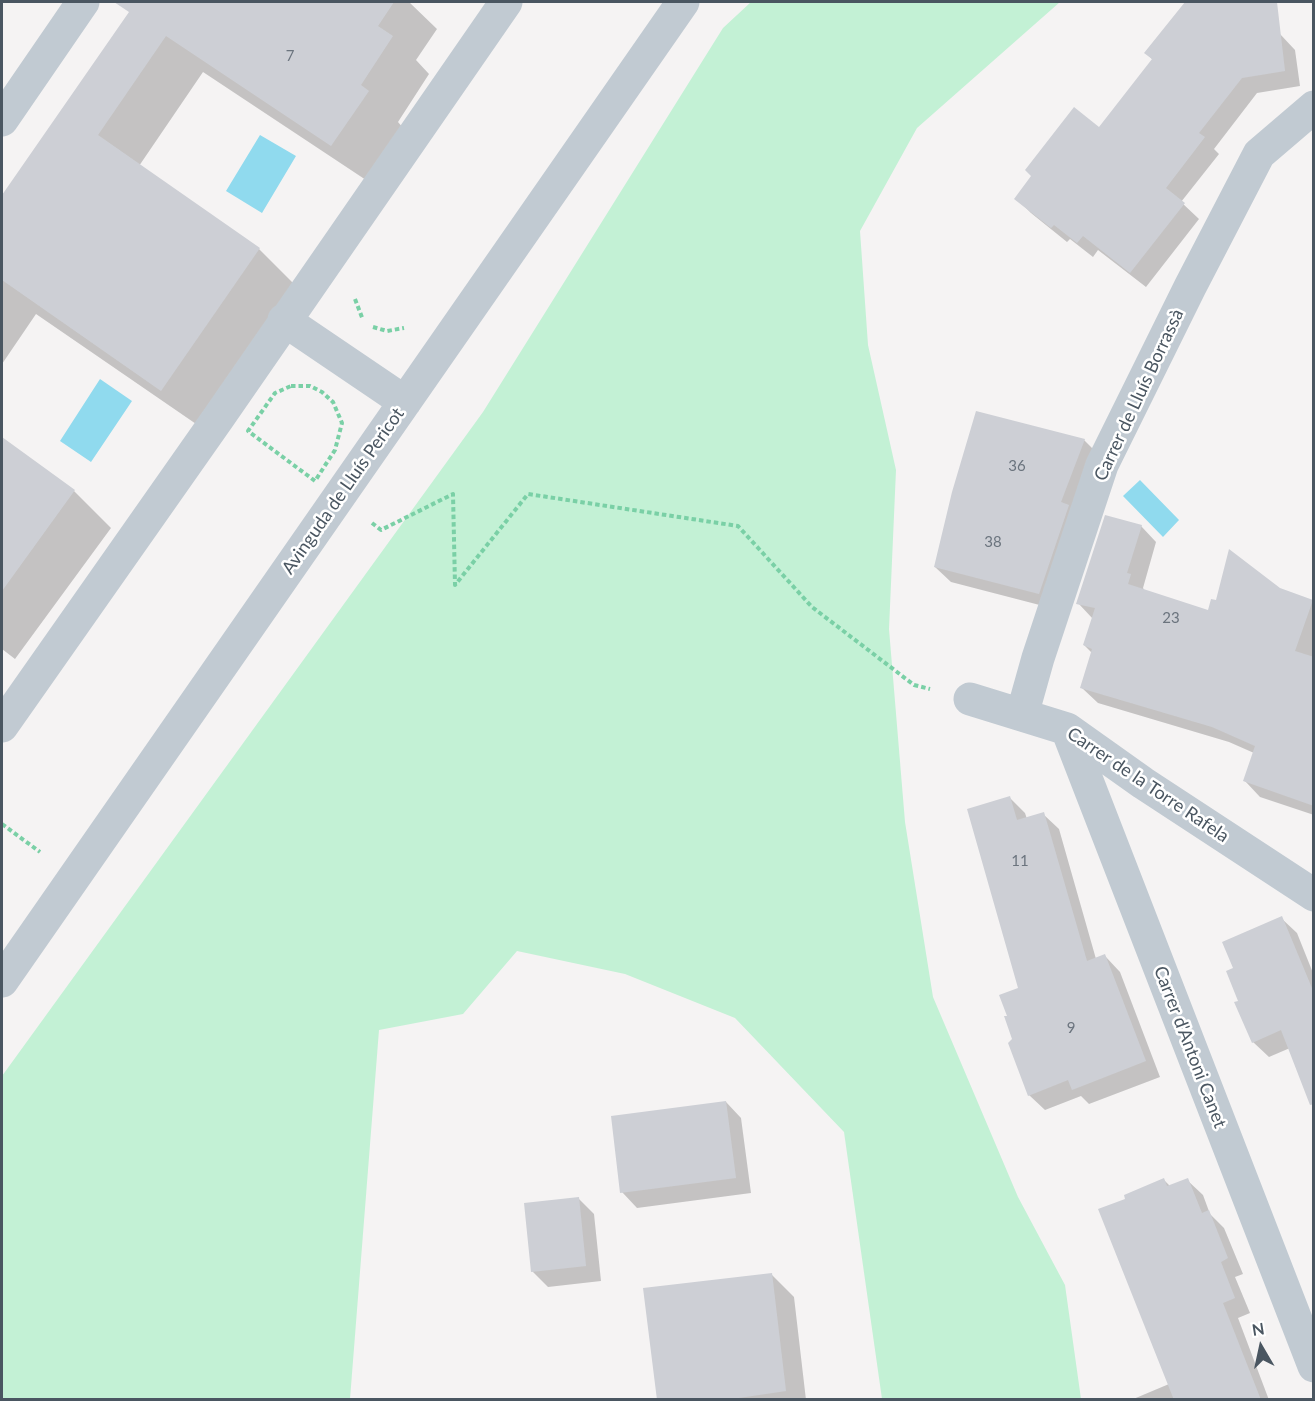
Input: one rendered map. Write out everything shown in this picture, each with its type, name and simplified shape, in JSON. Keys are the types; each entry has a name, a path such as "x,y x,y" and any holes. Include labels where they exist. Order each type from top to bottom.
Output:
{"street":[{"path":"2,120 83,2"},
{"path":"2,726 506,2"},
{"name":"Avinguda de Lluís Pericot","path":"2,981 683,2"},
{"name":"Carrer de Lluís Borrassà","path":"1022,715 1038,658 1102,465 1259,154 1314,107"},
{"path":"284,320 405,402"},
{"name":"Carrer de la Torre Rafela","path":"970,699 1067,729 1143,783 1314,895"},
{"name":"Carrer d'Antoni Canet","path":"1067,729 1314,1366"}],"path":[{"path":"354,295 365,324 387,331 406,328"},
{"path":"248,431 315,481"},
{"path":"381,530 453,494 455,585 528,494 738,525 812,607 914,685"},
{"path":"2,825 44,855"}],"green space":[{"path":"751,2 1060,2 917,128 860,231 868,345 896,470 889,629 905,822 933,997 1018,1197 1065,1285 1081,1399 882,1399 844,1132 735,1018 625,974 517,951 463,1014 379,1030 350,1399 2,1399 2,1076 483,412 723,28"}],"water":[{"path":"260,135 296,156 262,213 226,191"},
{"path":"100,379 132,401 91,462 60,441"},
{"path":"1140,480 1179,520 1163,537 1123,496"}],"building":[{"path":"114,2 394,2 378,26 393,36 361,85 369,91 331,146 166,36 98,135 260,248 161,391 2,280 2,195 129,12"},
{"path":"1185,2 1277,2 1285,71 1242,78 1199,133 1205,137 1166,188 1185,203 1130,273 1083,236 1077,243 1054,225 1051,228 1014,199 1031,176 1025,170 1074,107 1099,127 1152,59 1144,53"},
{"path":"976,411 1085,439 1061,502 1069,505 1039,594 934,567 952,492"},
{"path":"2,437 75,490 2,591"},
{"path":"1105,515 1142,525 1127,573 1131,574 1128,584 1208,610 1211,599 1216,600 1229,549 1280,588 1313,600 1295,651 1314,657 1314,806 1243,781 1255,746 1212,727 1080,688 1092,649 1083,645 1095,608 1076,604"},
{"path":"1010,796 1017,820 1044,812 1087,961 1105,954 1146,1061 1072,1090 1068,1080 1028,1096 1008,1043 1012,1039 999,995 1018,988 967,809"},
{"path":"1282,916 1314,993 1314,1104 1310,1105 1281,1030 1252,1043 1234,1002 1238,1001 1226,971 1233,968 1222,942"},
{"path":"726,1101 736,1178 620,1193 611,1116"},
{"path":"1164,1178 1167,1186 1188,1178 1202,1213 1209,1210 1228,1258 1221,1262 1235,1298 1223,1303 1261,1400 1174,1400 1098,1209 1125,1199 1124,1195"},
{"path":"579,1197 586,1266 531,1272 524,1203"},
{"path":"772,1273 786,1391 725,1400 657,1400 643,1288"}]}
